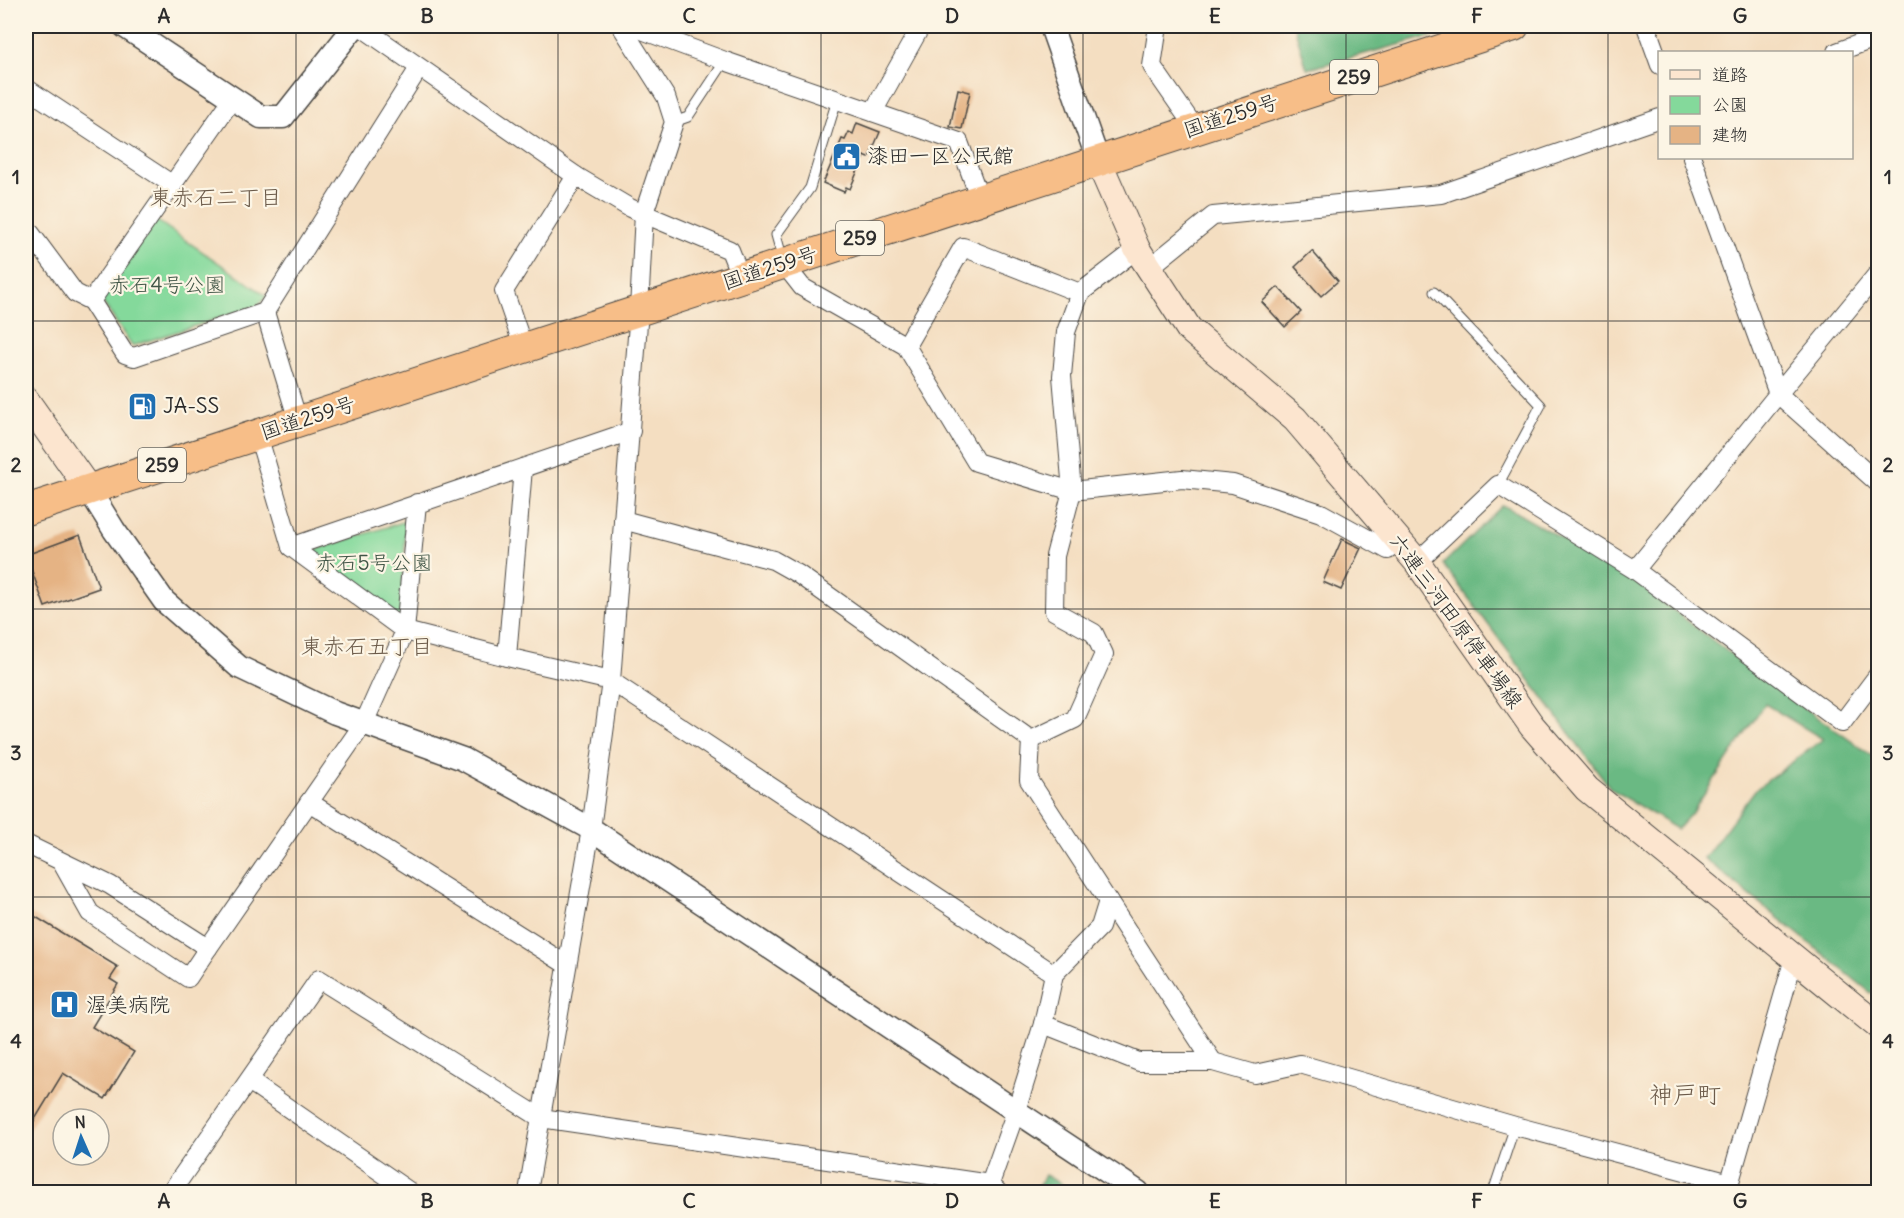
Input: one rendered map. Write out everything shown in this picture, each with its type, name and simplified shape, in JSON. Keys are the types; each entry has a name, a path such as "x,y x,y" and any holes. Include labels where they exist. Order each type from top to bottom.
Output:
{"highway":[{"name":"国道259号","path":"26,510 523,346 741,278 1195,128 1514,26"}],"main road":[{"name":"六連三河田原停車場線","path":"1098,160 1143,259 1189,329 1294,419 1398,539 1417,562 1532,726 1587,789 1878,1026"},
{"path":"26,400 88,488"}],"street":[{"path":"124,26 261,117 282,117 355,26"},
{"path":"360,26 576,176 630,208 730,250 741,278"},
{"path":"528,1192 591,829 610,681 631,431 644,213 674,122 666,97 621,26"},
{"path":"631,26 959,142 980,199"},
{"path":"873,112 921,26"},
{"path":"1051,26 1098,160"},
{"path":"1158,26 1152,66 1195,128"},
{"path":"1646,26 1658,62"},
{"path":"1840,51 1878,37"},
{"path":"26,227 75,293 91,301 124,354 134,357 266,312 419,68"},
{"path":"26,88 172,185"},
{"path":"91,301 233,98"},
{"path":"1031,740 1075,719 1104,654 1094,633 1054,611 1055,556 1072,491 1062,376 1066,332 1080,293 1143,259 1213,216 1441,194 1658,118"},
{"path":"1692,159 1778,394 1878,483"},
{"path":"523,346 504,291 576,176"},
{"path":"906,346 963,247 1080,293"},
{"path":"784,264 802,287 906,346 976,462 1072,491 1182,478 1233,484 1321,513 1388,550 1398,539"},
{"path":"1635,570 1878,273"},
{"path":"266,312 298,421"},
{"path":"291,547 631,431"},
{"path":"258,435 291,547 405,630 610,681 1054,974"},
{"path":"507,657 523,468"},
{"path":"1417,562 1498,486 1635,570 1842,723 1878,675"},
{"path":"88,488 114,530 164,601 239,667 335,713 464,759 611,840 1138,1192"},
{"path":"62,863 90,913 188,978 364,723 405,630 417,503"},
{"path":"623,520 773,560 798,574 1031,740"},
{"path":"1031,740 1029,780 1213,1062"},
{"path":"309,802 567,965"},
{"path":"26,844 110,885 208,948"},
{"path":"171,1192 320,979 541,1118 994,1188 1043,1024 1054,974 1100,927 1108,902"},
{"path":"1043,1024 1139,1062 1213,1062 1255,1074 1300,1064 1729,1188 1794,958"},
{"path":"249,1081 410,1192"}],"lane":[{"path":"674,122 688,117 725,61"},
{"path":"784,264 776,235 810,188 837,99"},
{"path":"1434,292 1541,405 1498,486"},
{"path":"1492,1192 1515,1126"}],"green space":[{"path":"1294,26 1470,26 1307,69"},
{"name":"赤石4号公園","path":"156,220 267,296 257,306 132,346 100,298"},
{"path":"1503,505 1630,577 1766,681 1878,760 1878,990 1871,993 1704,858 1755,790 1823,739 1765,704 1691,814 1677,829 1611,789 1443,564"},
{"name":"赤石5号公園","path":"406,521 401,620 308,552"},
{"path":"1045,1175 1075,1192 1035,1192"}],"building":[{"path":"958,89 970,92 962,129 950,127"},
{"name":"漆田一区公民館","path":"857,123 880,132 869,158 864,156 850,189 846,187 844,192 823,183 842,139 845,140 849,132 853,134"},
{"path":"1312,251 1338,281 1321,296 1295,267"},
{"path":"1278,287 1301,312 1285,327 1262,302"},
{"path":"80,535 99,588 45,607 26,555"},
{"path":"1342,539 1361,548 1341,590 1323,582"},
{"name":"渥美病院","path":"26,911 118,967 110,979 118,984 92,1027 134,1052 105,1099 63,1073 26,1134"}],"place":[{"name":"漆田一区公民館","path":"846,156"},
{"name":"JA-SS","path":"142,406"},
{"name":"渥美病院","path":"65,1005"}],"district":[{"name":"東赤石二丁目","path":"216,197"},
{"name":"東赤石五丁目","path":"367,646"},
{"name":"神戸町","path":"1685,1095"}]}
